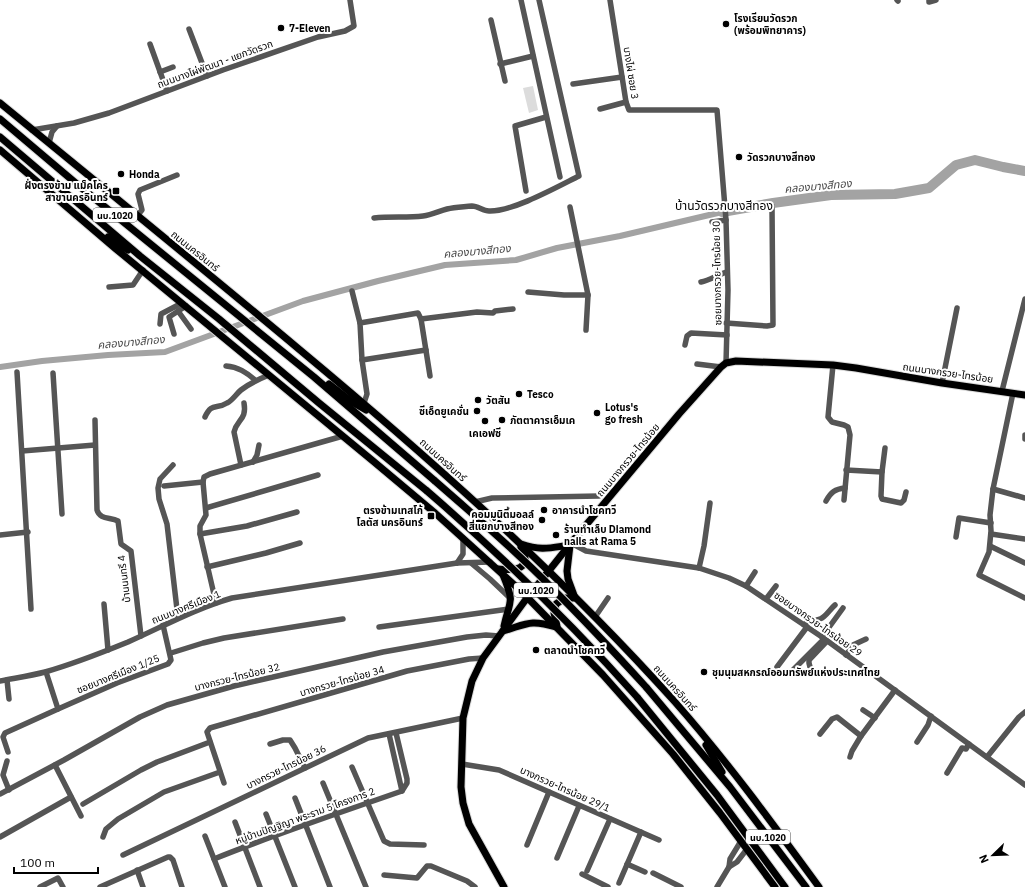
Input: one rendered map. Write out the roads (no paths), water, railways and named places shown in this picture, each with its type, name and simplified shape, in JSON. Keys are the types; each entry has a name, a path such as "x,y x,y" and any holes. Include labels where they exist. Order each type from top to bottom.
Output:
{"main road":[{"name":"ถนนนครอินทร์","path":"0,103 364,403 519,543 595,617 670,697 751,794 819,887"},
{"name":"ถนนนครอินทร์","path":"0,119 78,185 314,377 497,535 551,586 602,638 646,687 730,787 806,887"},
{"name":"นบ.1020","path":"0,137 140,256 219,318 426,491 512,566 577,631 637,697 717,795 785,887"},
{"name":"นบ.1020","path":"0,150 93,230 343,436 463,538 528,597 629,704 673,754 775,887"},
{"path":"93,230 140,256"},
{"name":"ถนนบางกรวย-ไทรน้อย","path":"504,887 479,843 465,813 462,796 464,718 472,681 483,658 528,597 570,544 679,414 723,365 736,361 832,365 942,384 1025,395"},
{"path":"314,377 321,379 352,402 383,420"},
{"path":"501,633 527,622 534,622 558,628 554,613 556,604 565,598 575,598 567,571 570,544 546,549 533,548 519,543"},
{"path":"501,633 511,599 509,588 500,571 518,569 523,566 525,556 519,543"},
{"path":"695,726 730,787"},
{"path":"673,754 717,795"}],"street":[{"name":"ถนนบางไผ่พัฒนา - แยกวัดรวก","path":"32,130 74,123 109,113 167,90 318,37 345,31 354,26 350,0"},
{"path":"521,0 560,177"},
{"path":"374,218 388,216 424,216 448,209 472,206 476,206 485,211 497,211 532,199 579,176 538,0"},
{"name":"บางไผ่ ซอย 3","path":"610,0 626,102 629,110 717,110"},
{"path":"929,0 929,2 936,0"},
{"path":"491,20 505,81"},
{"path":"189,29 207,76"},
{"path":"150,44 167,90"},
{"path":"500,64 533,56"},
{"path":"160,72 173,67"},
{"path":"573,84 622,77"},
{"path":"600,109 626,102"},
{"name":"ซอยบางกรวย-ไทรน้อย 30","path":"717,110 726,219 728,272 727,335 723,365"},
{"path":"526,191 515,126 546,117"},
{"path":"49,143 52,132 57,126"},
{"path":"137,216 142,210 138,194 140,190 177,175"},
{"path":"726,324 773,325 772,206"},
{"path":"570,207 588,295 586,330"},
{"path":"712,222 726,219"},
{"path":"109,287 133,285 143,270"},
{"path":"701,282 713,279 719,274 728,272"},
{"path":"352,291 360,323 362,360 367,394 364,403"},
{"path":"528,292 588,295"},
{"path":"1002,391 1025,298"},
{"path":"174,334 169,318 184,304"},
{"path":"160,324 161,314 184,304"},
{"path":"942,384 958,308"},
{"path":"421,319 478,312 493,313 495,311 513,309"},
{"path":"178,311 191,329"},
{"path":"360,323 416,312 419,314 430,376"},
{"path":"685,345 687,336 691,333 727,335"},
{"path":"362,360 426,350"},
{"path":"697,364 723,365"},
{"path":"832,365 828,417 832,422 844,425 850,430 844,500"},
{"path":"226,366 239,369 255,380"},
{"path":"17,372 28,532 31,609"},
{"path":"53,373 59,448 62,514"},
{"path":"204,417 211,408 226,404 241,390 255,380 269,375"},
{"path":"1013,393 993,489 990,515 991,534 989,552 979,575 1025,598"},
{"path":"241,465 234,432 244,415 244,403"},
{"name":"บ้านนนทรี 4","path":"95,420 97,510 102,517 118,520 121,544 131,551 141,636"},
{"path":"164,486 203,481 210,474 343,436"},
{"path":"22,451 95,445"},
{"path":"253,462 257,455 259,445"},
{"path":"885,448 882,472 882,499 901,503 904,500 906,492"},
{"path":"173,465 160,479 158,488 159,499 167,524 178,618"},
{"path":"846,470 882,472"},
{"path":"206,508 318,475"},
{"path":"203,481 206,515 200,526 200,534 216,603"},
{"path":"826,501 830,493 834,490 845,488"},
{"path":"993,489 1025,498"},
{"path":"475,502 492,498 598,496"},
{"path":"699,568 704,546 710,503"},
{"path":"200,534 247,526 297,512"},
{"path":"956,537 959,518 991,523"},
{"path":"0,534 28,532"},
{"path":"991,534 1025,539"},
{"path":"457,563 463,554 463,538"},
{"path":"207,567 266,553 300,542"},
{"name":"ซอยบางกรวย-ไทรน้อย 29","path":"570,544 586,551 699,568 720,574 746,586 806,626 1025,785"},
{"path":"990,546 1025,563"},
{"name":"ถนนบางศรีเมือง 1","path":"0,681 46,672 108,650 178,618 216,603 245,595 457,563 490,562"},
{"path":"471,563 511,599"},
{"path":"746,586 755,572"},
{"path":"766,599 776,586"},
{"path":"595,617 608,598"},
{"path":"104,604 108,650"},
{"path":"777,667 810,620 819,619 834,605"},
{"path":"811,671 809,663 810,660 843,608"},
{"path":"380,627 509,609"},
{"path":"171,653 224,638 343,618"},
{"name":"ซอยบางศรีเมือง 1/25","path":"58,709 117,683 171,662 171,653 164,625"},
{"name":"บางกรวย-ไทรน้อย 32","path":"0,794 149,712 185,699 234,686 390,651 467,637 501,633"},
{"path":"790,673 824,639"},
{"path":"846,655 854,645 866,639"},
{"name":"บางกรวย-ไทรน้อย 34","path":"210,742 207,730 210,728 407,671 469,658 483,658"},
{"path":"8,752 3,737 5,733 58,709 46,672"},
{"path":"8,680 10,699"},
{"path":"850,757 852,751 874,718 895,690"},
{"path":"863,710 874,718"},
{"path":"987,757 1019,717 1025,712"},
{"path":"917,742 928,725 931,716"},
{"path":"820,734 832,719 837,717 862,736"},
{"name":"บางกรวย-ไทรน้อย 36","path":"123,854 368,738 464,718"},
{"path":"396,733 407,779 407,783 402,791"},
{"path":"389,734 402,791"},
{"path":"270,744 283,740 290,740 305,768"},
{"path":"83,804 156,762 210,742 224,783"},
{"path":"947,773 962,748 966,749 969,744"},
{"path":"7,761 3,775 9,790"},
{"name":"บางกรวย-ไทรน้อย 29/1","path":"462,764 499,770 658,840"},
{"path":"55,765 81,816"},
{"path":"352,767 382,839 386,843 424,845"},
{"path":"103,837 110,825 118,819 164,792 220,772"},
{"path":"323,783 366,886"},
{"name":"หมู่บ้านปัญฐิญา พระราม 5 โครงการ 2","path":"214,859 305,824 336,815 402,791"},
{"path":"527,845 548,792"},
{"path":"0,837 71,797"},
{"path":"295,798 330,887"},
{"path":"557,858 579,806"},
{"path":"266,814 295,887"},
{"path":"608,887 585,872 610,819"},
{"path":"235,822 260,887"},
{"path":"619,883 640,832"},
{"path":"205,836 225,887"},
{"path":"717,887 729,867 730,858 740,841"},
{"path":"729,867 737,862 747,849"},
{"path":"103,886 170,857 173,860 182,887"},
{"path":"627,864 645,872"},
{"path":"384,876 417,878 427,866 430,866 467,881 474,887"},
{"path":"138,870 143,887"},
{"path":"653,873 681,887"},
{"path":"40,887 58,878 63,887"}],"waterway":[{"name":"คลองบางสีทอง","path":"722,212 831,195 895,194 929,188 956,165 975,160 1025,171"},
{"name":"คลองบางสีทอง","path":"0,367 42,361 165,352 303,301 378,281 445,265 516,260 557,248 620,236 722,212"}],"place":[{"name":"โรงเรียนวัดรวก (พร้อมพิทยาคาร)","path":"726,24"},
{"name":"7-Eleven","path":"281,28"},
{"name":"วัดรวกบางสีทอง","path":"739,157"},
{"name":"Honda","path":"121,174"},
{"name":"ฝั่งตรงข้าม แม็คโคร สาขานครอินทร์","path":"116,191"},
{"name":"Tesco","path":"519,394"},
{"name":"วัตสัน","path":"478,400"},
{"name":"ซีเอ็ดยูเคชั่น","path":"477,411"},
{"name":"Lotus's go fresh","path":"597,413"},
{"name":"ภัตตาคารเอ็มเค","path":"502,420"},
{"name":"เคเอฟซี","path":"485,421"},
{"name":"อาคารนำโชคทวี","path":"544,510"},
{"name":"ตรงข้ามเทสโก้ โลตัส นครอินทร์","path":"431,516"},
{"name":"คอมมูนิตี้มอลล์ สี่แยกบางสีทอง","path":"542,520"},
{"name":"ร้านทำเล็บ Diamond nails at Rama 5","path":"556,535"},
{"name":"ตลาดนำโชคทวี","path":"536,650"},
{"name":"ชุมนุมสหกรณ์ออมทรัพย์แห่งประเทศไทย","path":"704,672"}],"district":[{"name":"บ้านวัดรวกบางสีทอง","path":"724,205"}]}
